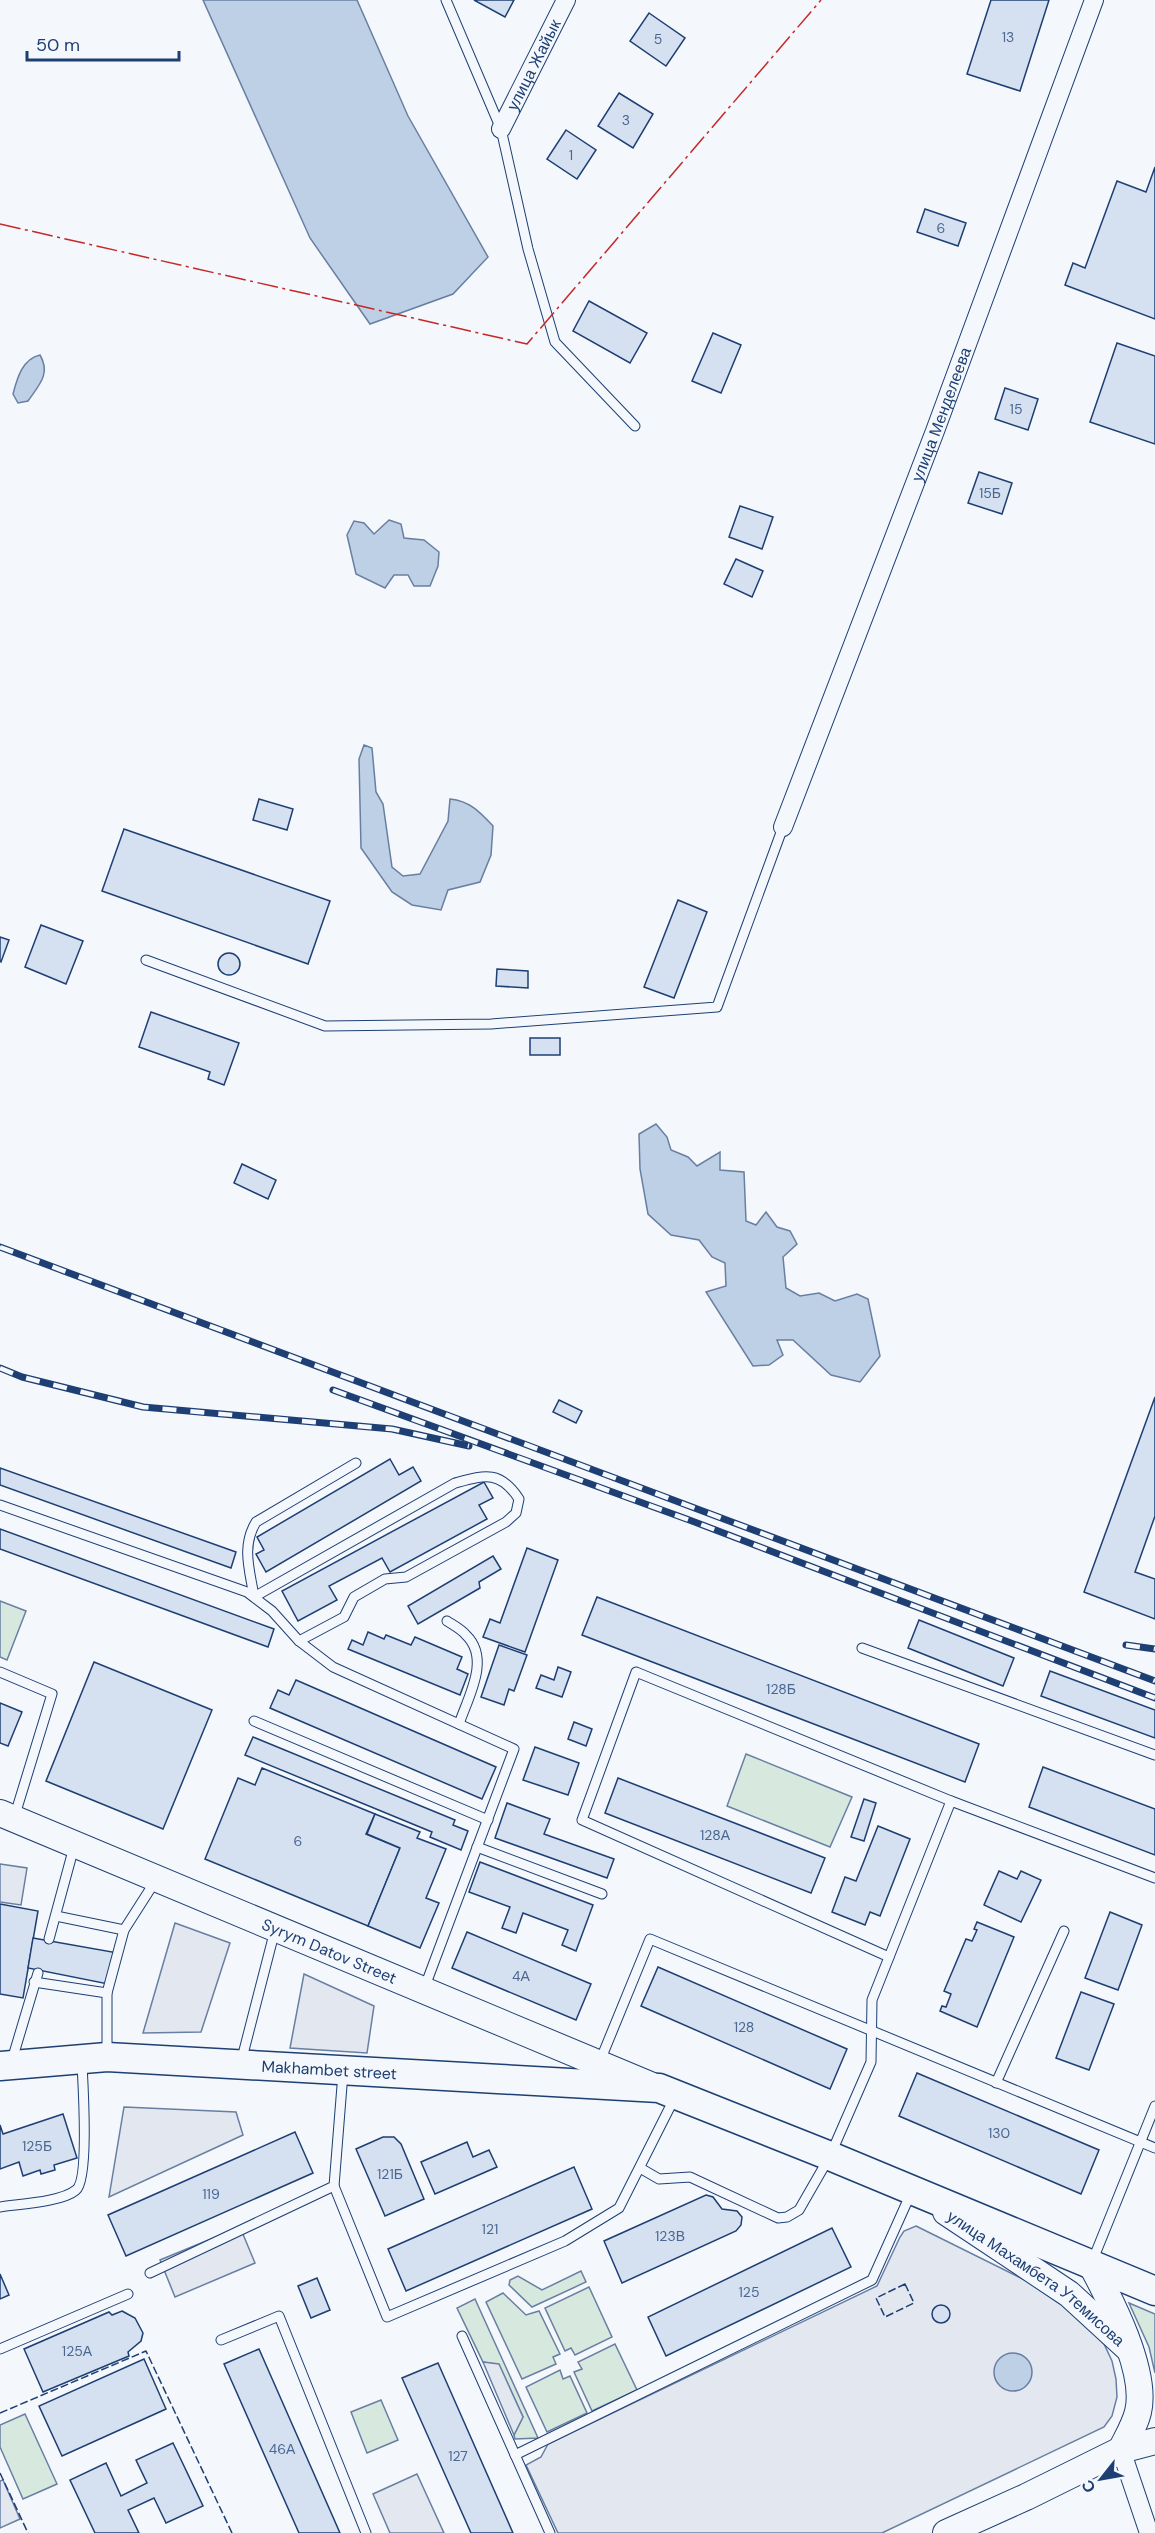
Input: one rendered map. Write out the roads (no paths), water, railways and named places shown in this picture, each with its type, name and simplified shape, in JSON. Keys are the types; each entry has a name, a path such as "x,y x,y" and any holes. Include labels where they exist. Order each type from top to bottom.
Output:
{"main road":[{"name":"Syrym Datov Street","path":"7,1816 275,1930 668,2092"},
{"name":"Makhambet street","path":"6,2065 95,2058 343,2070 668,2092"},
{"name":"улица Махамбета Утемисова","path":"668,2092 913,2190 1155,2292"},
{"name":"улица Махамбета Утемисова","path":"913,2190 1069,2294 1130,2350 1138,2382 1139,2411 1121,2450"},
{"path":"1091,2264 1111,2301 1130,2350"},
{"path":"946,2533 1121,2450 1155,2441"}],"street":[{"name":"улица Жайык","path":"501,129 566,0"},
{"name":"улица Менделеева","path":"783,827 935,431 1094,0"},
{"path":"1121,2450 1149,2533"}],"lane":[{"path":"446,0 501,129 528,249 555,342 634,426"},
{"path":"146,960 325,1026 491,1024 717,1007 783,827"},
{"path":"254,1598 247,1551 248,1536 256,1522 356,1463"},
{"path":"254,1598 455,1483 482,1476 501,1479 511,1487 519,1499 516,1513 506,1522 406,1577 385,1580 354,1597 344,1617 299,1641"},
{"path":"0,1505 247,1592 272,1611 299,1641 333,1667 514,1749 424,1991"},
{"path":"447,1621 467,1635 476,1651 478,1670 459,1724"},
{"path":"862,1648 1155,1755"},
{"path":"0,1672 52,1694 7,1816"},
{"path":"889,1958 582,1820 636,1672 951,1801 1155,1878"},
{"path":"254,1721 488,1820"},
{"path":"640,2168 659,2179 690,2178 778,2218 787,2217 799,2210 830,2156 871,2062 872,2000 951,1801"},
{"path":"49,1939 74,1845"},
{"path":"477,1847 602,1894"},
{"path":"0,2207 63,2196 76,2191 82,2185 95,2058 107,1993 124,1930 156,1880"},
{"path":"56,1916 124,1930"},
{"path":"240,2065 275,1930"},
{"path":"996,2083 1064,1931"},
{"path":"599,2063 650,1939 1155,2148"},
{"path":"6,2065 36,1978 107,1993"},
{"path":"343,2070 334,2186 387,2317 565,2241 619,2208 640,2168 668,2092"},
{"path":"1091,2264 1155,2106"},
{"path":"150,2273 334,2186"},
{"path":"515,2455 872,2280 913,2190"},
{"path":"0,2349 128,2294"},
{"path":"221,2340 279,2316 366,2533"},
{"path":"462,2336 550,2533"}],"water":[{"path":"203,0 357,0 408,116 488,257 453,294 370,324 310,238"},
{"path":"40,355 44,374 40,384 28,401 18,403 13,394 19,376 29,361"},
{"path":"389,520 401,524 404,538 424,540 439,552 438,566 430,586 414,586 408,575 394,575 385,588 356,574 347,535 354,521 364,523 374,534"},
{"path":"364,745 372,748 376,792 383,804 392,867 403,876 420,874 448,821 450,799 469,805 493,826 491,855 480,882 448,890 441,910 412,905 392,892 361,848 359,759"},
{"path":"656,1124 667,1137 671,1150 688,1157 697,1166 720,1152 720,1170 744,1172 746,1221 756,1225 766,1212 777,1227 790,1231 797,1244 783,1257 786,1288 800,1296 819,1293 835,1301 857,1294 868,1299 880,1356 860,1382 831,1375 793,1340 777,1340 783,1355 769,1365 753,1366 706,1292 726,1286 725,1263 712,1257 699,1240 671,1235 648,1214 640,1169 639,1134"},
{"path":"1013,2353 1020,2354 1026,2359 1031,2365 1031,2379 1026,2385 1020,2390 1013,2391 1006,2390 1000,2385 995,2379 994,2372 995,2365 1000,2359 1006,2354"}],"railway":[{"path":"0,1247 1155,1681"},
{"path":"0,1368 22,1377 143,1407 392,1429 469,1446"},
{"path":"333,1390 692,1521 1155,1698"},
{"path":"1126,1645 1155,1649"}]}
